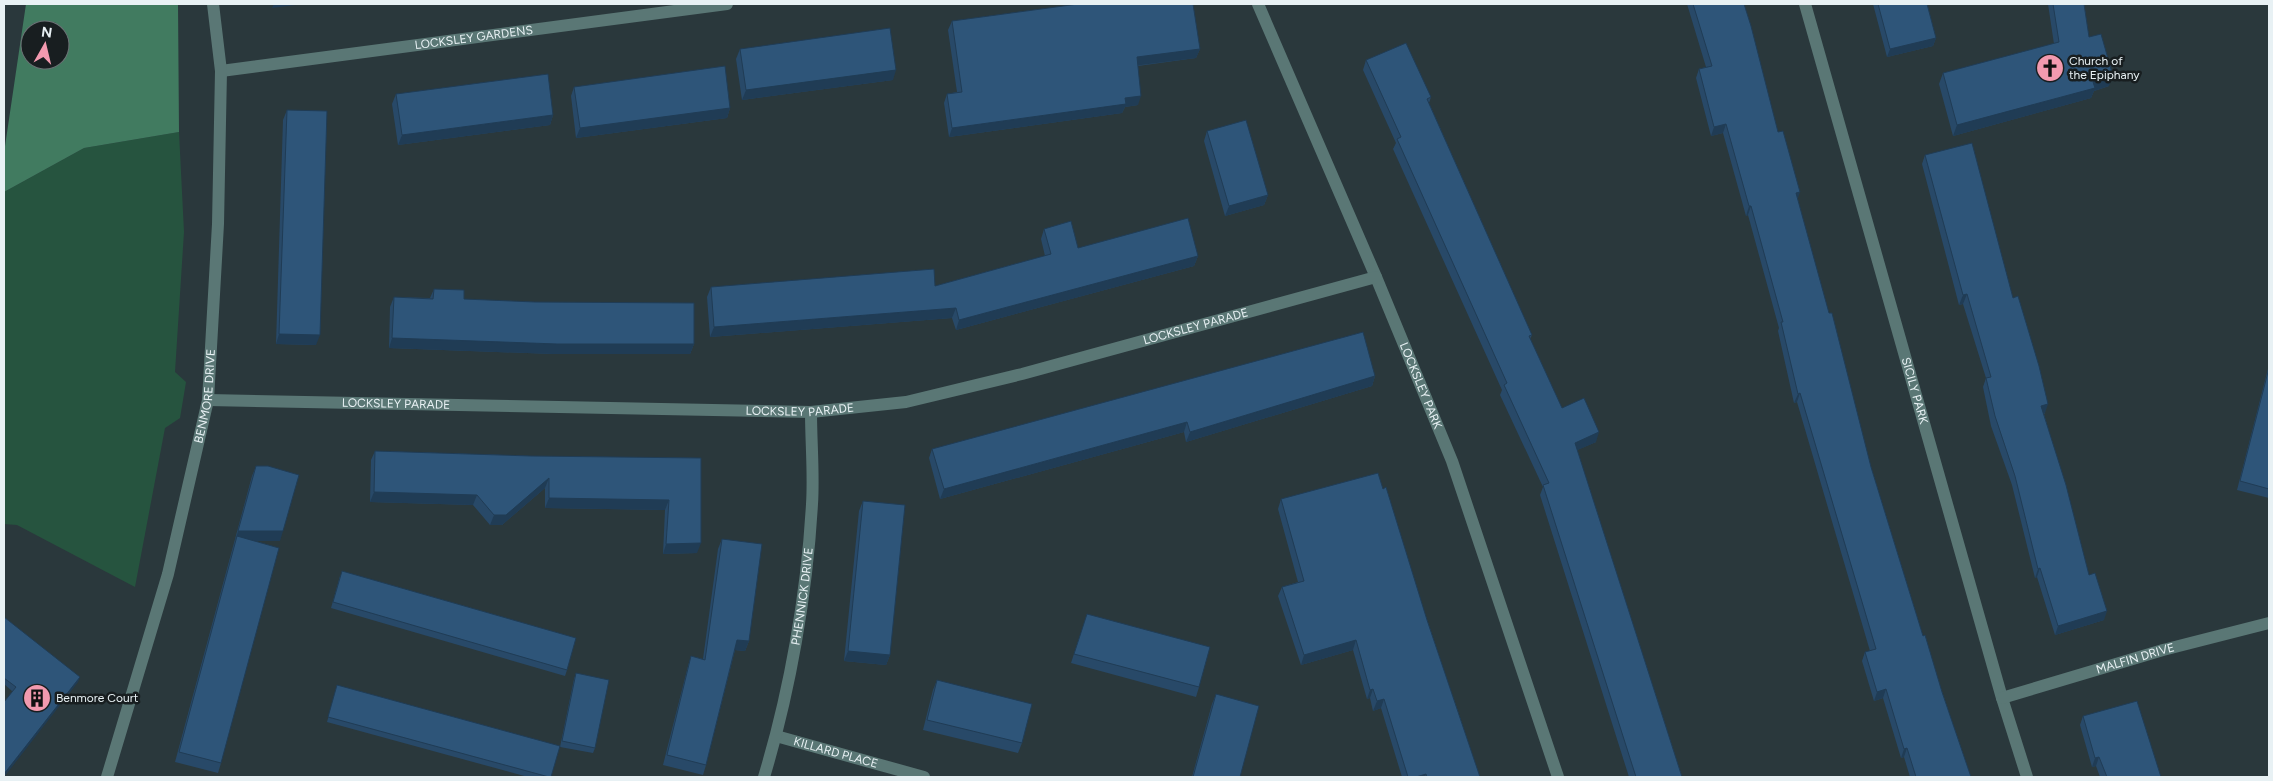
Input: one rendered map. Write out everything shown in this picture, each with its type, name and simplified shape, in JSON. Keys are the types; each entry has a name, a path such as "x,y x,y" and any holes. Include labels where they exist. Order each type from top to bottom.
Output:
{"street":[{"name":"BENMORE DRIVE","path":"107,777 168,574 208,400 218,224 221,71 213,4"},
{"name":"LOCKSLEY GARDENS","path":"221,71 727,4"},
{"name":"LOCKSLEY PARK","path":"1258,4 1376,276 1452,461 1558,777"},
{"name":"SICILY PARK","path":"1805,4 2002,698 2027,777"},
{"name":"LOCKSLEY PARADE","path":"208,400 811,412 906,402 1022,374 1376,276"},
{"name":"PHENNICK DRIVE","path":"764,777 776,736 803,595 812,502 811,412"},
{"name":"MALFIN DRIVE","path":"2002,698 2163,650 2269,623"},
{"name":"KILLARD PLACE","path":"776,736 924,777"}],"green space":[{"path":"26,4 178,4 179,132 84,148 4,192 4,153 20,45 20,70 70,70 70,20 24,20"},
{"path":"179,132 184,232 175,372 186,382 180,418 165,428 135,587 17,525 4,524 4,192 84,148"}],"building":[{"path":"1078,4 1193,4 1200,49 1137,57 1141,96 1125,98 1126,104 952,128 947,94 962,92 952,21"},
{"path":"1693,4 1744,4 1778,132 1783,131 1800,192 1796,193 1829,313 1832,313 1871,467 1923,636 1925,635 1971,777 1916,777 1907,748 1904,749 1886,689 1877,692 1865,652 1876,649 1800,393 1798,394 1781,322 1783,322 1751,206 1749,206 1726,124 1714,127 1699,69 1712,66"},
{"path":"1878,4 1927,4 1936,38 1890,49"},
{"name":"Church of the Epiphany","path":"2053,4 2084,4 2089,37 2101,34 2113,76 2093,82 2095,88 1957,125 1943,73 2059,42"},
{"path":"890,28 896,70 746,90 740,49"},
{"path":"1406,43 1431,97 1427,99 1532,335 1529,336 1562,408 1584,398 1599,432 1575,443 1682,777 1636,777 1543,485 1549,483 1504,385 1507,383 1397,139 1401,137 1366,60"},
{"path":"725,66 730,108 580,128 574,87"},
{"path":"548,74 553,115 402,135 396,94"},
{"path":"287,110 327,111 320,335 279,334"},
{"path":"1246,120 1268,195 1229,206 1207,131"},
{"path":"1972,143 2013,298 2018,296 2039,366 2048,404 2041,406 2066,485 2089,575 2095,573 2107,611 2058,626 2040,568 2038,569 2015,476 1995,416 1986,378 1991,377 1967,294 1963,295 1925,155"},
{"path":"1188,218 1198,256 959,320 956,308 714,327 711,287 934,269 935,286 1051,254 1044,229 1071,221 1078,248"},
{"path":"434,289 464,290 464,299 535,302 694,303 694,344 557,344 392,338 394,297 433,299"},
{"path":"1363,332 1375,376 1190,432 1187,422 944,489 932,449"},
{"path":"2269,368 2269,489 2240,481"},
{"path":"375,451 531,456 701,458 701,543 666,544 669,500 549,498 549,478 506,515 494,515 477,495 374,492"},
{"path":"256,466 268,466 299,475 283,531 238,531"},
{"path":"1378,473 1383,489 1386,487 1427,620 1480,777 1427,777 1426,774 1408,777 1384,699 1377,701 1373,689 1370,690 1356,640 1304,655 1282,587 1304,581 1281,499"},
{"path":"863,501 905,505 890,655 848,651"},
{"path":"237,536 279,548 221,763 179,752"},
{"path":"722,539 762,544 749,641 737,640 706,765 667,755 691,656 705,660"},
{"path":"342,571 576,638 567,670 333,602"},
{"path":"1087,614 1210,647 1199,687 1074,654"},
{"name":"Benmore Court","path":"4,617 80,677 4,774 4,702 16,687 4,678"},
{"path":"576,673 609,680 595,748 562,741"},
{"path":"937,680 1032,704 1022,743 927,720"},
{"path":"337,685 560,746 551,777 328,717"},
{"path":"1216,694 1259,706 1240,777 1193,777"},
{"path":"2137,701 2161,777 2107,777 2099,757 2095,758 2083,716"}],"place":[{"name":"Church of the Epiphany","path":"2050,68"},
{"name":"Benmore Court","path":"37,698"}]}
